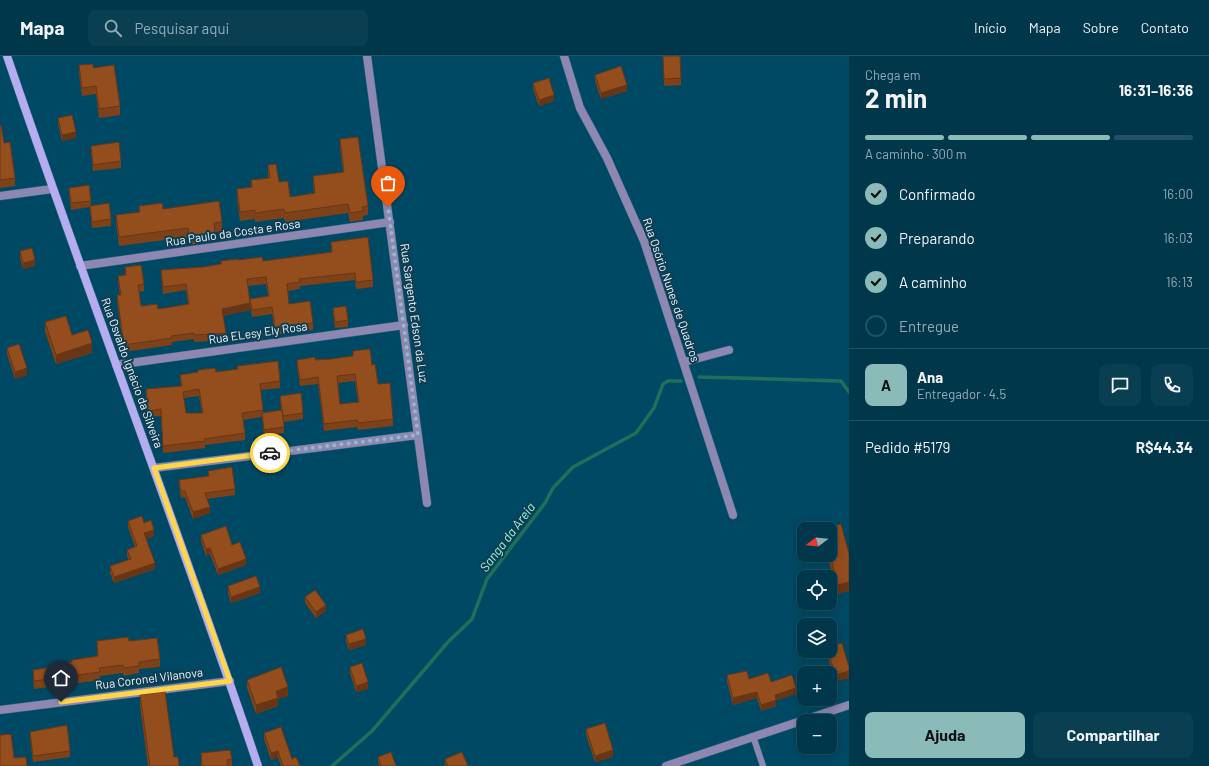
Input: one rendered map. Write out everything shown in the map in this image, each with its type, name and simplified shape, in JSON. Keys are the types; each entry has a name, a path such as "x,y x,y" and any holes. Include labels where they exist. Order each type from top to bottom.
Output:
{"street":[{"path":"0,57 7,56"},
{"name":"Rua Osvaldo Ignácio da Silveira","path":"7,56 52,189 230,681 258,766"},
{"name":"Rua Sargento Edson da Luz","path":"367,56 427,503"},
{"name":"Rua Osório Nunes de Quadros","path":"564,56 580,108 607,158 644,241 733,515"},
{"path":"0,196 52,189"},
{"name":"Rua Paulo da Costa e Rosa","path":"80,266 390,222"},
{"name":"Rua ELesy Ely Rosa","path":"116,364 404,325"},
{"path":"684,362 728,350"},
{"path":"154,468 418,435"},
{"name":"Rua Coronel Vilanova","path":"0,710 230,681"},
{"path":"666,766 849,705"}],"lane":[{"path":"753,736 764,766"}],"building":[{"path":"663,56 680,56 681,78 664,79"},
{"path":"93,64 93,68 114,65 120,106 99,109 96,86 82,88 79,65"},
{"path":"621,66 627,85 601,93 595,75"},
{"path":"549,78 554,95 539,100 533,83"},
{"path":"72,115 76,132 62,135 58,118"},
{"path":"0,125 4,143 10,142 15,178 0,180"},
{"path":"358,137 368,206 362,207 363,211 350,213 348,204 285,213 284,209 255,213 255,210 240,212 237,189 252,187 251,180 270,178 268,165 276,164 279,182 288,181 290,197 315,193 313,176 344,172 340,139"},
{"path":"119,142 121,161 93,165 91,146"},
{"path":"89,185 91,201 71,203 69,188"},
{"path":"219,201 222,222 214,223 215,233 189,236 188,228 119,237 116,215 140,212 139,206 162,203 163,209"},
{"path":"109,203 111,219 92,222 90,206"},
{"path":"368,237 373,280 356,282 355,273 299,279 300,282 287,284 289,304 310,301 313,323 275,328 272,307 252,310 250,299 269,296 266,277 247,279 250,303 222,309 226,333 194,335 194,333 171,336 172,338 124,345 117,295 121,295 118,276 126,275 125,267 141,265 144,284 138,285 141,306 157,304 158,309 189,304 186,284 163,287 161,270 203,267 221,264 221,261 238,259 262,257 263,261 332,252 331,242"},
{"path":"32,248 35,260 23,263 20,251"},
{"path":"346,306 348,320 335,322 333,308"},
{"path":"66,316 72,335 88,330 92,343 56,355 45,322"},
{"path":"19,344 27,368 15,372 7,348"},
{"path":"370,349 372,365 375,364 378,384 390,383 393,419 358,423 357,420 324,424 318,377 300,380 297,360 315,357 315,360 353,356 353,351","holes":["355,374 359,402 340,404 337,376"]},
{"path":"278,361 280,381 260,384 263,410 242,413 245,433 204,439 205,441 163,446 161,409 148,411 146,389 182,386 180,375 198,372 198,370 215,368 216,372 238,369 237,366","holes":["199,389 203,413 186,413 183,392"]},
{"path":"301,393 303,413 283,416 280,396"},
{"path":"282,410 284,427 264,430 262,413"},
{"path":"232,467 235,489 205,493 210,507 193,512 185,491 181,491 179,480 209,476 208,471"},
{"path":"142,516 144,523 151,520 154,530 144,533 155,563 114,577 110,566 131,559 127,550 137,546 128,521"},
{"path":"841,524 849,554 849,582 838,585 837,570 834,570 832,562 837,562 837,525"},
{"path":"226,526 232,545 240,542 246,559 218,569 210,548 206,549 201,535"},
{"path":"256,576 260,587 231,597 228,586"},
{"path":"315,590 326,605 316,612 305,597"},
{"path":"363,629 366,639 349,644 346,635"},
{"path":"128,637 129,641 157,638 160,659 139,662 139,666 124,668 123,665 99,668 100,672 34,681 33,670 52,667 51,664 72,662 72,660 98,656 97,641"},
{"path":"842,643 849,671 837,674 837,666 832,666 830,658 837,658 837,644"},
{"path":"362,663 368,682 356,686 350,667"},
{"path":"281,667 288,687 276,691 278,698 256,705 247,680"},
{"path":"747,671 749,679 768,673 771,682 792,675 796,688 775,695 776,700 761,705 757,692 733,698 727,675"},
{"path":"165,691 174,757 178,757 179,766 150,766 140,695"},
{"path":"605,723 613,750 595,756 586,729"},
{"path":"67,725 70,751 33,756 30,732"},
{"path":"281,727 292,759 296,757 300,766 283,766 278,751 271,753 264,733"},
{"path":"11,734 14,758 26,757 27,766 0,766 0,735"},
{"path":"230,750 232,759 227,760 228,766 202,766 201,753"},
{"path":"391,752 396,766 381,766 378,757"},
{"path":"462,752 468,766 448,766 445,759"}],"waterway":[{"name":"Sanga da Areia","path":"699,377 841,381 849,392"},
{"name":"Sanga da Areia","path":"332,766 372,731 448,642 472,619 487,579 545,503 553,488 573,467 636,433 654,408 663,384 668,381 681,381"}],"way so far":[{"path":"270,453 418,435 388,207"}],"route":[{"path":"61,702 230,681 154,468 270,453"}]}
